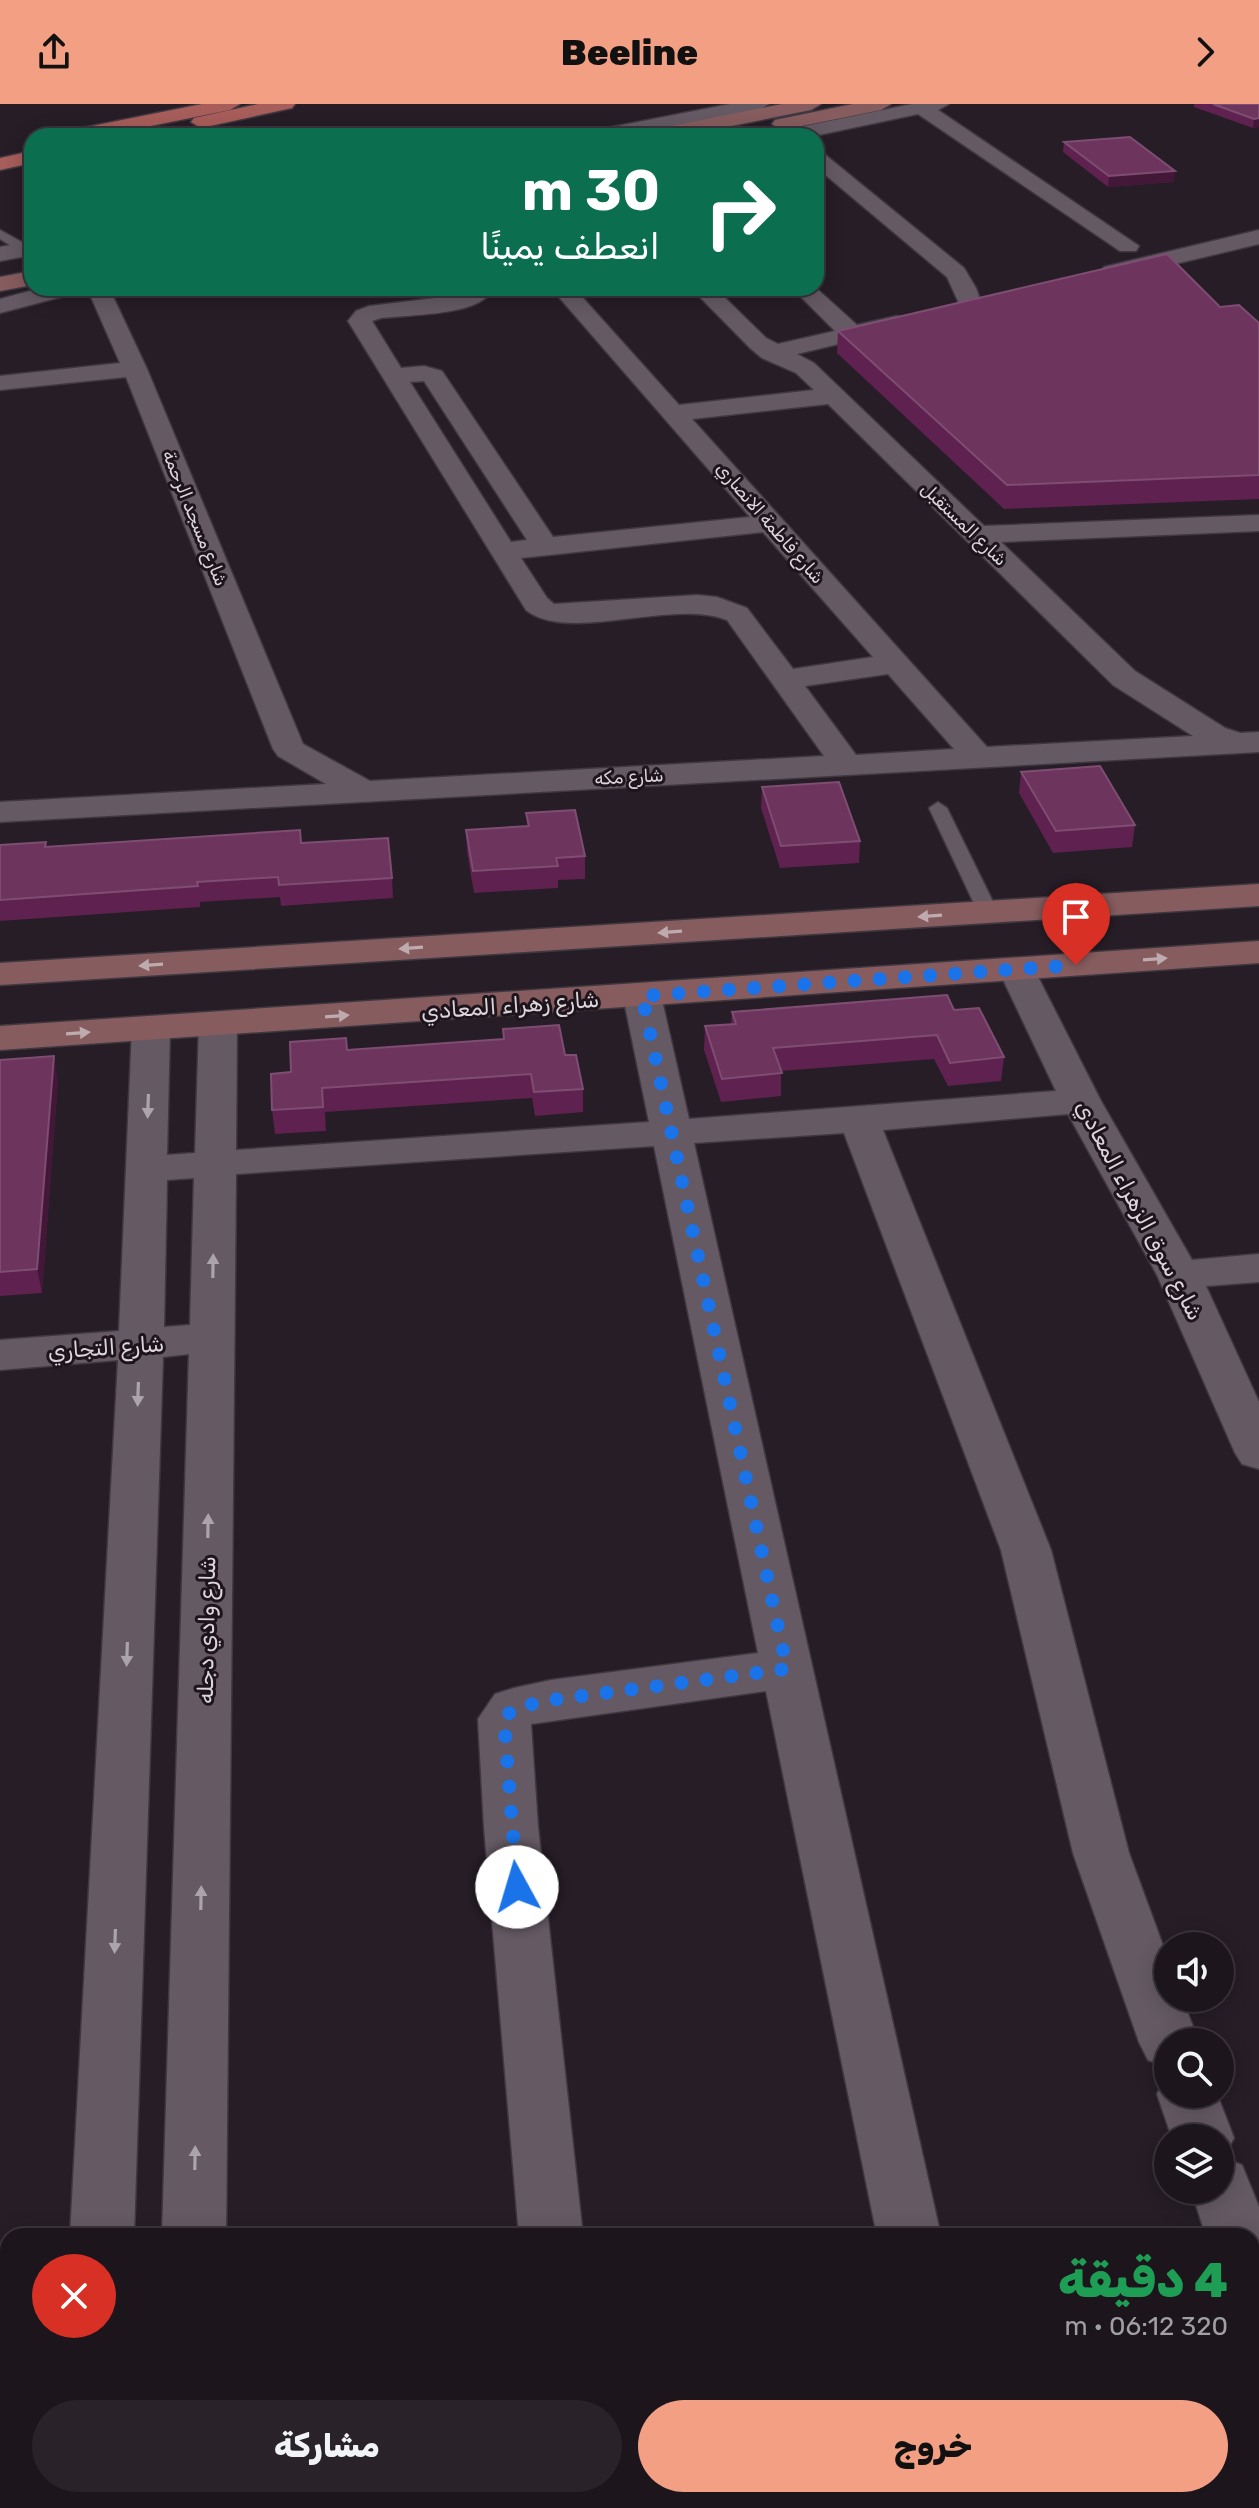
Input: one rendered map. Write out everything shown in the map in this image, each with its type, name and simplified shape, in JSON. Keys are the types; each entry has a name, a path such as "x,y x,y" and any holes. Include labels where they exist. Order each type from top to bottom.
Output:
{"main road":[{"path":"112,128 230,104"},
{"path":"170,128 285,104"},
{"path":"692,128 811,104"},
{"path":"764,128 881,104"},
{"path":"0,151 24,146"},
{"path":"0,164 24,159"},
{"path":"0,267 24,256"},
{"path":"0,284 24,280"},
{"path":"0,974 1259,895"},
{"name":"شارع زهراء المعادي","path":"0,1038 1259,952"}],"street":[{"path":"638,128 759,104"},
{"path":"824,129 930,106 1128,246"},
{"path":"771,353 978,304 956,273 824,164"},
{"path":"1092,277 1259,237"},
{"path":"0,254 24,253"},
{"path":"0,306 38,296"},
{"name":"شارع مسجد الرحمة","path":"102,296 135,369 289,749"},
{"path":"475,296 466,301 377,311 361,319 393,376 536,604 545,611 570,614 697,604 729,609 743,619 847,765"},
{"name":"شارع فاطمة الانصاري","path":"569,296 892,664 979,758"},
{"name":"شارع المستقبل","path":"710,296 771,353 805,368 1124,678 1214,735 1248,743"},
{"path":"812,296 852,334"},
{"path":"0,383 135,369"},
{"path":"393,376 424,373 433,376 545,546"},
{"path":"674,413 833,396"},
{"path":"503,551 769,523"},
{"path":"975,535 1259,523"},
{"path":"786,679 892,664"},
{"name":"شارع مكه","path":"0,812 1248,743"},
{"path":"237,799 276,765 289,749 365,792"},
{"name":"شارع سوق الزهراء المعادي","path":"1016,969 1081,1101 1179,1275 1259,1453"},
{"path":"642,996 907,2228"},
{"name":"شارع وادي دجله","path":"194,2228 218,1024"},
{"path":"102,2228 141,1344 151,1028"},
{"path":"146,1169 671,1131 860,1121 1081,1101"},
{"path":"860,1121 1026,1550 1101,1853 1164,2028"},
{"path":"1179,1275 1259,1268"},
{"name":"شارع التجاري","path":"0,1355 212,1338"},
{"path":"550,2228 511,1827 504,1719 514,1708 551,1700 787,1669"},
{"path":"1227,2204 1235,2228"}],"lane":[{"path":"0,234 24,249"},
{"path":"938,808 988,912"}],"building":[{"path":"1213,104 1259,104 1259,118 1254,119"},
{"path":"1130,137 1175,171 1109,176 1064,142"},
{"path":"1167,254 1220,307 1239,305 1259,323 1259,475 1007,485 838,331"},
{"path":"1100,766 1135,825 1056,831 1021,772"},
{"path":"839,782 860,841 781,846 762,787"},
{"path":"575,810 585,856 556,858 558,866 473,871 466,830 529,826 526,813"},
{"path":"300,830 301,843 388,838 392,878 279,885 278,877 0,900 0,845 46,842 45,847"},
{"path":"947,995 954,1010 979,1008 1004,1057 950,1063 937,1035 773,1048 782,1073 722,1079 705,1026 736,1024 732,1012"},
{"path":"559,1025 565,1055 576,1055 583,1089 534,1092 531,1074 322,1088 323,1107 272,1110 271,1074 291,1072 290,1042 346,1038 347,1050 504,1039 503,1029"},
{"path":"54,1056 37,1269 0,1272 0,1060"}],"route":[{"path":"517,1887 504,1719 514,1708 551,1700 787,1669 642,996 1076,965"}]}
